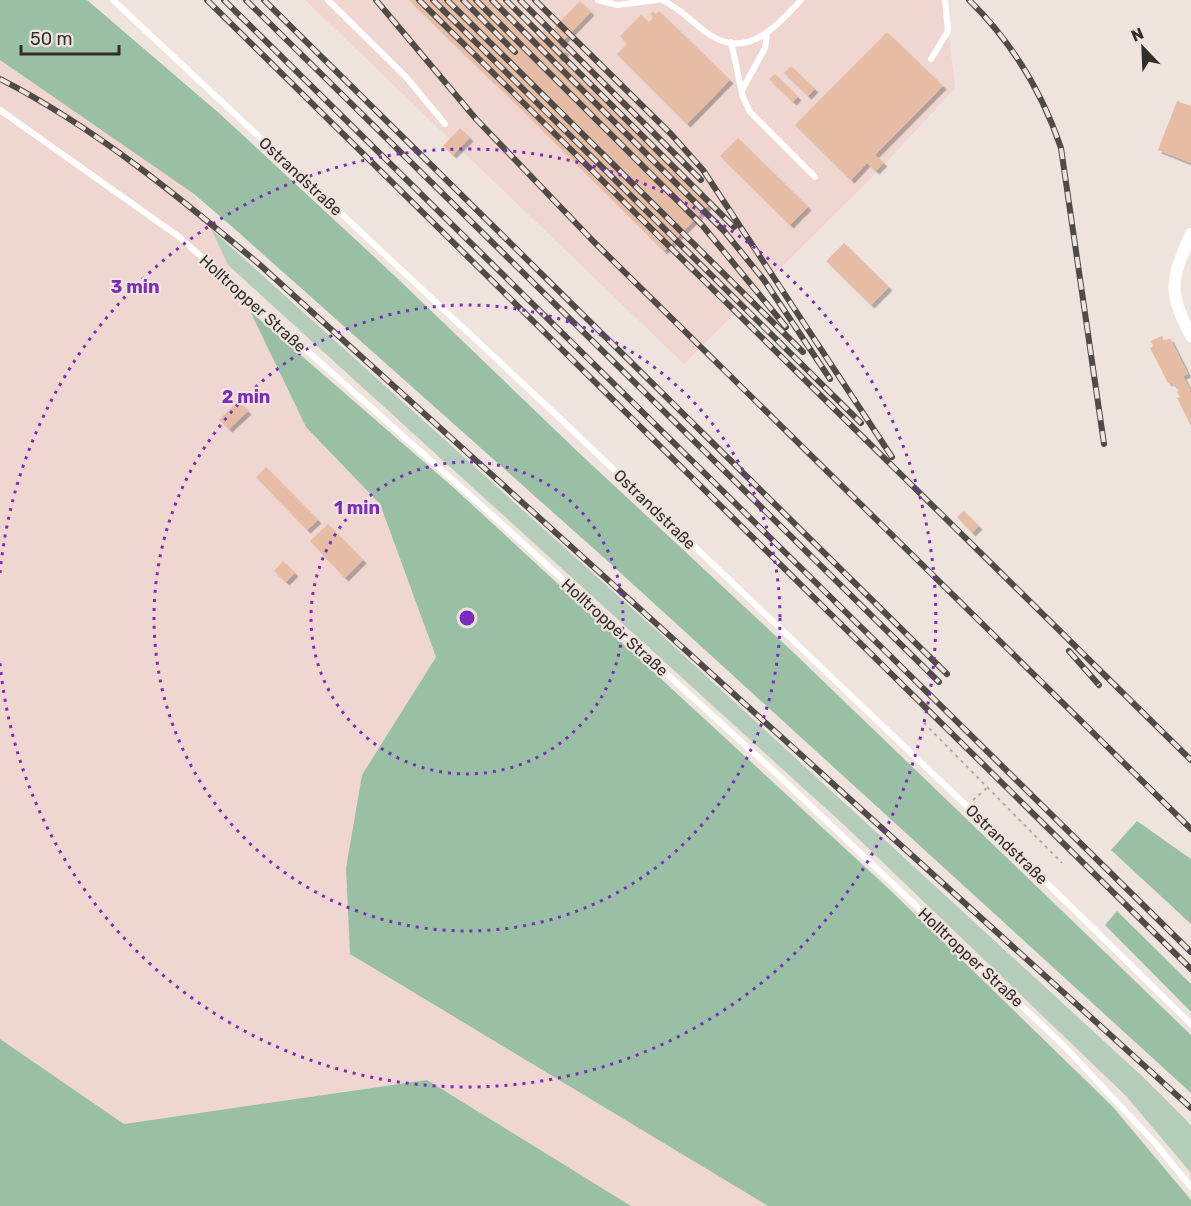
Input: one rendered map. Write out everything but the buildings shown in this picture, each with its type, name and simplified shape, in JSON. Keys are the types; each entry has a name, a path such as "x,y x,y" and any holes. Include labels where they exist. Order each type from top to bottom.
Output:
{"street":[{"path":"1191,234 1174,275 1173,289 1176,303 1191,336"}],"lane":[{"name":"Ostrandstraße","path":"113,0 568,426 967,806 1191,1024"},
{"path":"328,0 405,77 445,124"},
{"path":"598,0 617,5 659,0 678,8 711,37 731,42 753,41 767,34 801,0"},
{"path":"931,59 948,32 945,0"},
{"path":"742,90 765,48 767,34"},
{"path":"731,42 742,90 756,119 815,177"},
{"name":"Holltropper Straße","path":"0,110 178,236 490,514 778,775 1057,1038 1155,1143 1191,1187"}],"path":[{"path":"924,723 1062,863"},
{"path":"967,806 987,788"}],"shaded area":[{"path":"305,0 945,0 955,88 885,164 684,364"},
{"path":"0,60 194,194 306,427 380,504 436,657 362,775 350,954 768,1206 631,1206 427,1080 124,1124 0,1039"}],"green space":[{"path":"0,0 87,0 220,114 794,653 1191,1035 1191,1093 602,556 229,224 194,194 0,60"},
{"path":"211,229 656,630 1142,1076 1191,1125 1191,1173 1126,1096 844,825 228,265"},
{"path":"250,311 454,488 889,889 1113,1107 1191,1200 1191,1206 768,1206 350,954 346,868 362,775 436,657 380,504 306,427"},
{"path":"1137,821 1191,859 1191,924 1111,850"},
{"path":"1117,911 1191,984 1191,1012 1105,925"},
{"path":"0,1039 124,1124 427,1080 631,1206 0,1206"}],"railway":[{"path":"207,0 1191,969"},
{"path":"224,0 1191,952"},
{"path":"246,0 939,682"},
{"path":"264,0 947,674"},
{"path":"376,0 476,119 594,242 1191,829"},
{"path":"419,0 1191,760"},
{"path":"433,0 861,423"},
{"path":"447,0 803,352"},
{"path":"463,0 515,52"},
{"path":"476,0 702,225 786,327"},
{"path":"492,0 724,231 764,280 830,379"},
{"path":"506,0 734,227"},
{"path":"520,0 701,180"},
{"path":"535,0 671,134 703,170 892,457"},
{"path":"969,0 999,33 1024,69 1045,107 1061,148 1104,444"},
{"path":"0,79 35,98 102,141 198,213 259,264 1191,1108"},
{"path":"1069,651 1099,685"}]}
